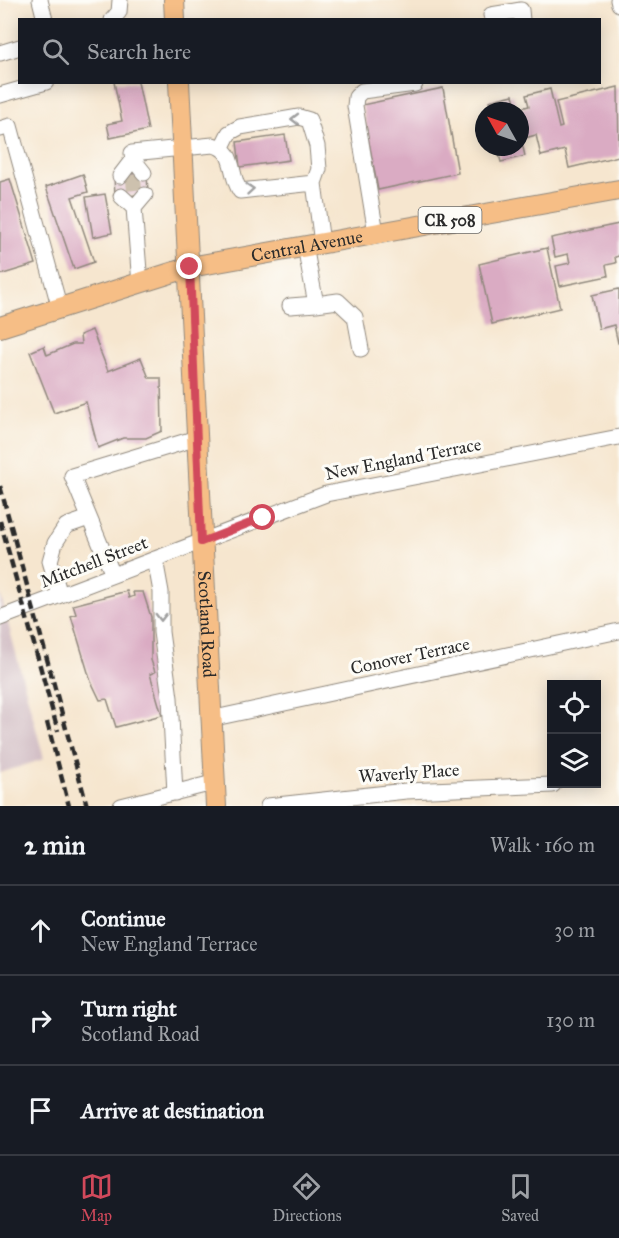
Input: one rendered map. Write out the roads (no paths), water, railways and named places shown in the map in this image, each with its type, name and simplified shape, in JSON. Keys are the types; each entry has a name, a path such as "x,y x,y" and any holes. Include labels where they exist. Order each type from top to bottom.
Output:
{"main road":[{"path":"174,0 175,18"},
{"name":"Scotland Road","path":"179,84 190,267 213,783 216,806"},
{"name":"Central Avenue","path":"0,327 190,267 619,190"}],"street":[{"path":"40,0 44,18"},
{"path":"114,18 120,12 120,0"},
{"path":"490,12 522,10"},
{"path":"0,52 18,48"},
{"path":"0,95 39,84"},
{"path":"376,233 370,184 355,106 356,98 362,91 415,84"},
{"path":"222,147 229,133 240,127 299,117 309,120 317,146 319,170 314,183 316,304"},
{"path":"0,129 10,126 60,309"},
{"path":"132,175 132,153 183,146 222,147 229,155 235,184 240,191 314,183"},
{"path":"134,199 140,284"},
{"path":"290,306 338,301 355,317 361,349"},
{"name":"New England Terrace","path":"201,542 326,494 619,437"},
{"path":"113,575 72,476 197,438"},
{"path":"60,595 50,561 55,543 66,526 89,518"},
{"name":"Mitchell Street","path":"0,618 201,542"},
{"path":"155,559 161,592 161,632 170,698 171,753 175,793"},
{"name":"Conover Terrace","path":"210,719 619,631"},
{"path":"121,806 213,783"},
{"name":"Waverly Place","path":"268,806 406,791 547,785"}],"tunnel":[{"path":"133,175 135,195"}],"railway":[{"path":"0,486 87,806"},
{"path":"0,521 58,731"},
{"path":"47,722 69,806"}]}
